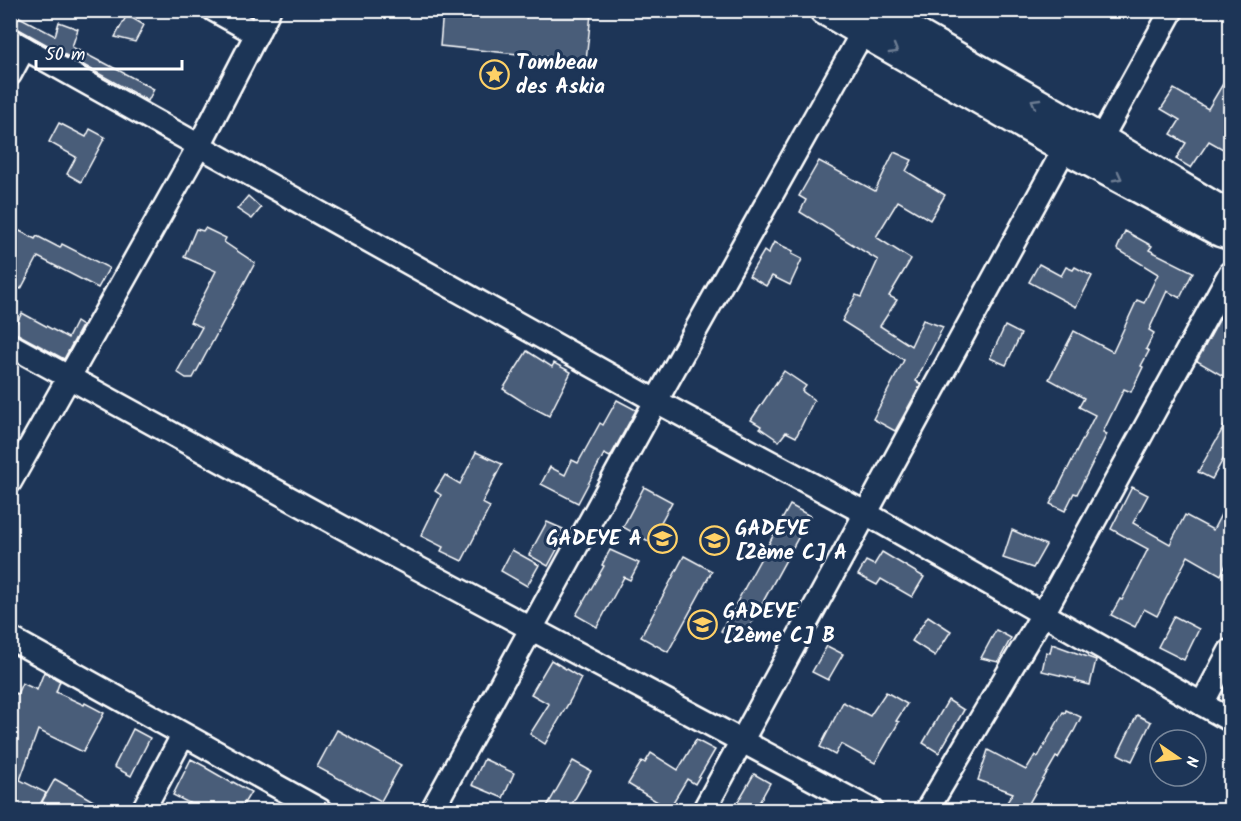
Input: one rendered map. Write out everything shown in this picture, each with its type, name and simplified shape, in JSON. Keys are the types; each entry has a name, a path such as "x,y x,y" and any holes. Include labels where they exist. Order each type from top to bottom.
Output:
{"street":[{"path":"214,10 257,34"},
{"path":"10,482 199,146 269,10"},
{"path":"825,10 871,18 1083,143 1220,232 1230,235"},
{"path":"704,810 867,514 1083,143 1172,10"},
{"path":"432,810 656,401 871,18"},
{"path":"10,74 17,44 656,401 867,514 1230,720"},
{"path":"1083,143 1230,216"},
{"path":"927,810 1043,614 1230,273"},
{"path":"10,345 371,543 871,810"},
{"path":"10,639 320,810"},
{"path":"1202,704 1230,651"},
{"path":"143,810 183,735"}],"building":[{"path":"443,10 561,10 591,14 586,61 440,46"},
{"path":"10,12 55,36 59,22 78,29 72,47 154,89 148,101 17,28 10,27"},
{"path":"127,15 144,25 135,42 115,37"},
{"path":"1230,72 1230,153 1209,141 1191,168 1176,159 1186,143 1171,134 1180,120 1161,109 1174,89 1208,109"},
{"path":"59,123 86,137 90,129 105,137 81,182 67,174 76,157 49,142"},
{"path":"894,152 912,160 906,171 945,195 930,220 898,201 876,237 911,259 889,296 897,300 880,326 911,346 923,320 943,327 916,381 921,384 895,431 873,419 904,360 842,321 856,295 861,297 878,260 800,212 806,200 799,196 819,161 875,191"},
{"path":"248,196 261,208 252,219 237,209"},
{"path":"10,226 35,239 37,236 60,248 62,244 109,268 98,288 38,257 21,289 10,284 10,276 16,265 10,262"},
{"path":"205,228 226,238 224,242 255,263 193,378 186,378 177,372 202,327 190,322 216,271 184,257 196,229 203,231"},
{"path":"1125,231 1152,246 1149,250 1193,272 1180,298 1167,291 1149,330 1154,333 1146,349 1149,351 1141,366 1143,367 1131,392 1124,389 1103,432 1107,434 1077,494 1074,493 1065,511 1050,504 1095,415 1079,407 1084,398 1049,379 1074,331 1113,352 1137,300 1144,303 1158,274 1117,249"},
{"path":"774,242 793,251 792,254 802,259 790,285 772,276 766,286 749,276 764,251 768,254"},
{"path":"1039,264 1061,276 1066,267 1073,270 1075,267 1092,276 1076,307 1029,282"},
{"path":"1230,300 1230,380 1197,361"},
{"path":"22,313 68,338 76,322 82,326 64,359 12,331"},
{"path":"1005,326 1021,334 1006,365 990,358"},
{"path":"527,351 552,367 554,363 571,372 549,416 503,389"},
{"path":"784,371 806,386 802,391 814,400 796,437 786,432 779,441 751,420"},
{"path":"617,400 636,410 610,457 604,454 578,503 541,484 550,467 565,475 572,460 578,463 600,423 603,425"},
{"path":"1230,416 1230,447 1212,479 1198,472"},
{"path":"476,452 502,464 482,503 490,507 462,561 441,551 443,547 421,536 441,495 435,491 445,475 460,484"},
{"path":"644,487 672,502 650,542 623,527"},
{"path":"1132,487 1148,495 1133,523 1170,544 1185,515 1213,530 1230,497 1230,556 1221,575 1188,556 1157,616 1144,609 1135,627 1111,615 1120,599 1122,600 1148,549 1111,529"},
{"path":"790,505 810,516 741,642 721,631"},
{"path":"547,522 563,529 558,540 561,542 548,566 529,555"},
{"path":"1012,530 1046,545 1033,568 1003,558"},
{"path":"512,550 539,565 527,586 501,571"},
{"path":"610,550 639,563 630,580 624,577 597,627 576,615 604,566 602,565"},
{"path":"882,552 924,577 912,597 881,579 877,585 858,575 866,561 874,565"},
{"path":"684,556 712,571 668,652 641,637"},
{"path":"928,616 951,631 935,656 912,641"},
{"path":"1174,616 1199,629 1184,660 1158,647"},
{"path":"996,630 1011,638 998,662 981,658"},
{"path":"1052,644 1096,660 1090,685 1075,681 1076,679 1042,671 1046,652 1050,653"},
{"path":"827,646 843,654 828,680 812,672"},
{"path":"551,660 581,678 545,744 530,734 549,704 531,694"},
{"path":"44,672 60,681 56,692 104,713 83,752 38,730 20,780 46,793 37,810 10,810 10,691 17,694 22,683 37,690"},
{"path":"886,692 907,704 875,763 841,744 835,755 820,747 843,702 870,716"},
{"path":"948,700 964,710 939,753 923,743"},
{"path":"1066,710 1081,717 1025,810 1002,810 1013,793 978,780 988,750 1026,770 1035,755 1038,757"},
{"path":"1137,715 1151,722 1132,761 1118,754"},
{"path":"133,729 150,738 131,776 114,767"},
{"path":"337,730 401,765 381,801 317,767"},
{"path":"696,740 715,750 695,784 687,779 669,809 628,784 642,761 645,763 651,753 678,770"},
{"path":"191,759 251,792 240,810 203,810 173,795"},
{"path":"484,759 514,773 503,798 472,785"},
{"path":"573,761 591,771 569,810 545,810"},
{"path":"754,774 770,783 755,810 733,810"},
{"path":"55,779 109,810 58,810 42,802"}],"place":[{"name":"Tombeau des Askia","path":"495,75"},
{"name":"GADEYE A","path":"663,539"},
{"name":"GADEYE [2ème C] A","path":"714,541"},
{"name":"GADEYE [2ème C] B","path":"702,624"}]}
